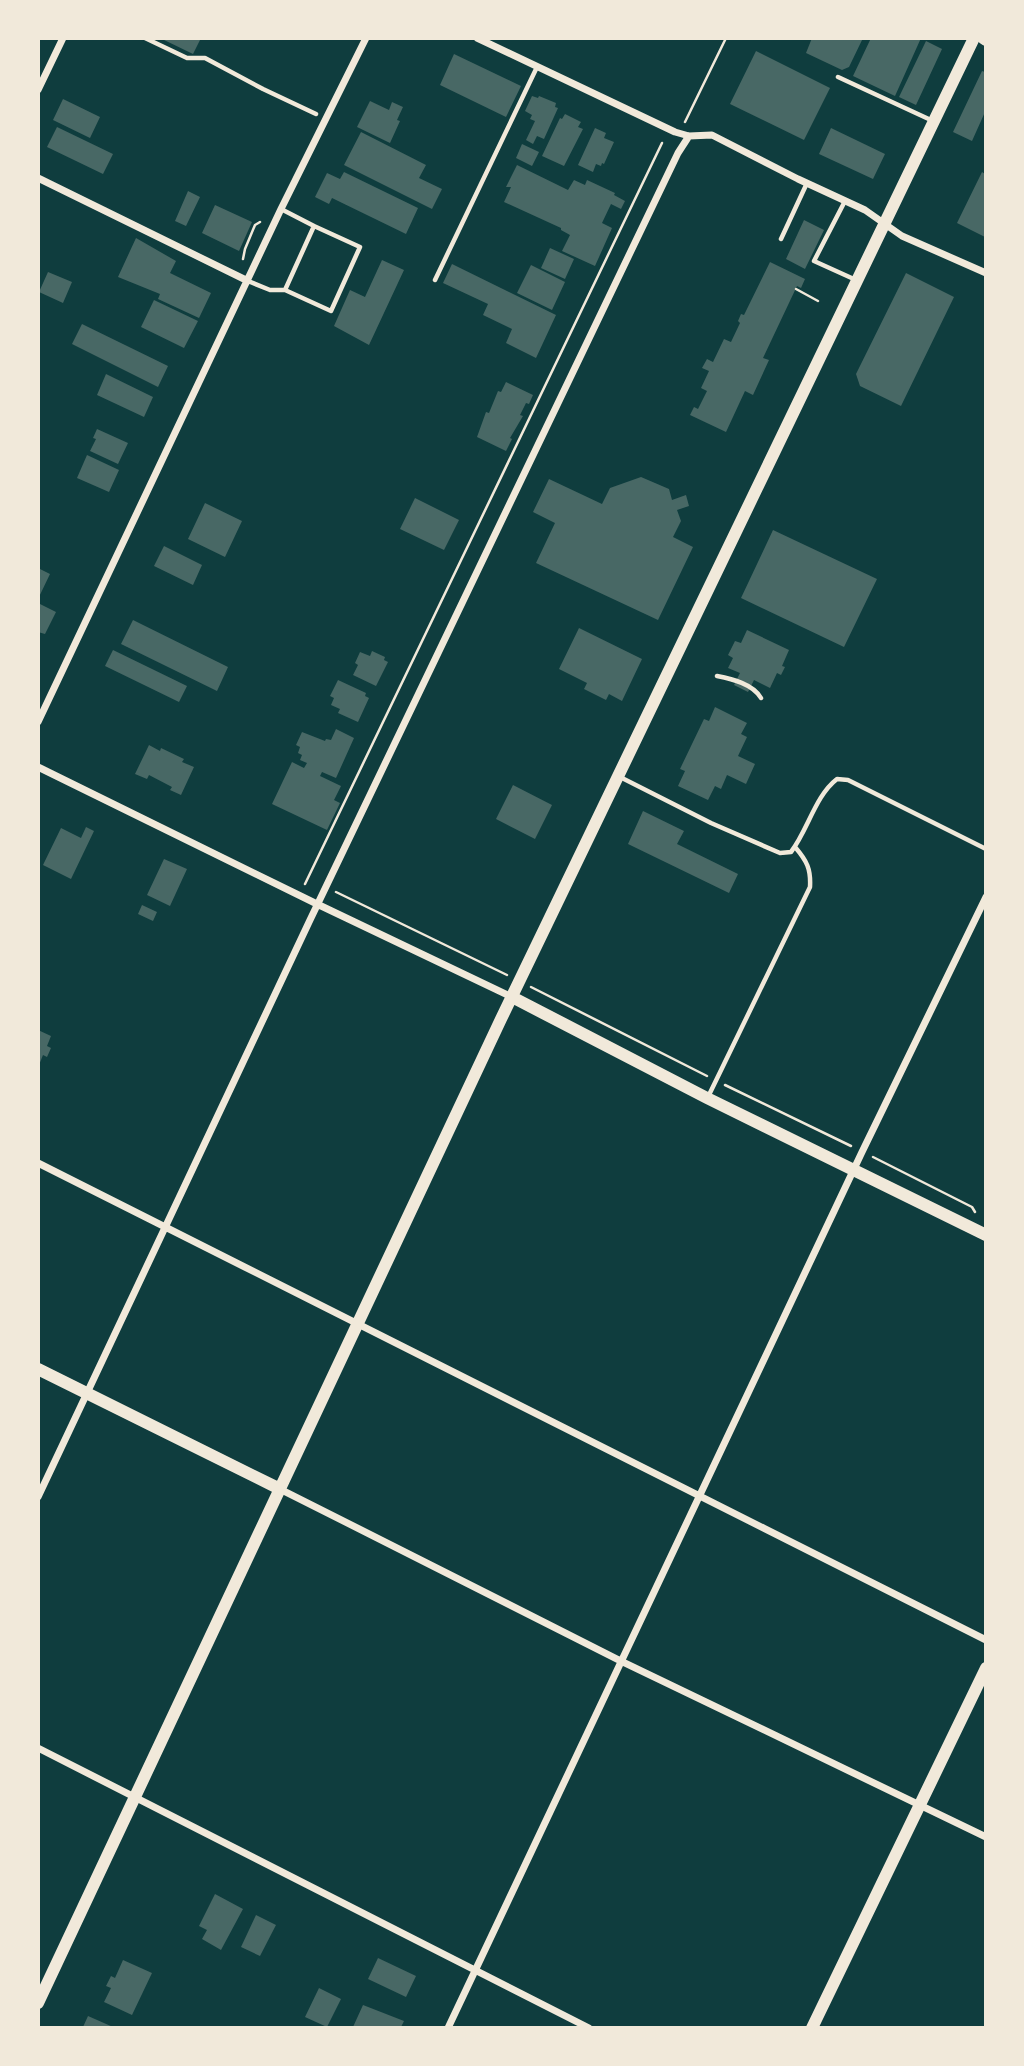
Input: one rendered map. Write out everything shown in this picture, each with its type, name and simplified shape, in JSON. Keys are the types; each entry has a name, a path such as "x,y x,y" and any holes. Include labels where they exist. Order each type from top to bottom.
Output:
{"street":[{"path":"38,90 63,38"},
{"path":"38,722 281,209 366,38"},
{"path":"477,38 675,132 689,136 712,135 865,210 902,236 985,274"},
{"path":"38,2003 519,981 974,38"},
{"path":"38,1497 317,904 666,177 689,136"},
{"path":"38,178 248,281"},
{"path":"38,767 512,997 707,1098 985,1236"},
{"path":"448,2028 985,897"},
{"path":"38,1163 985,1640"},
{"path":"38,1369 621,1661 985,1837"},
{"path":"812,2028 985,1668"},
{"path":"38,1748 476,1968 589,2028"}],"lane":[{"path":"145,38 187,58 205,58 316,114"},
{"path":"435,280 537,67"},
{"path":"838,77 934,121"},
{"path":"781,239 807,183"},
{"path":"845,201 814,261 857,280"},
{"path":"248,281 270,290 285,289 331,311 360,247 281,209"},
{"path":"285,289 314,226"},
{"path":"717,676 756,691 761,698"},
{"path":"619,776 711,823 780,853 791,852 795,847 827,788 837,779 848,780 985,849"},
{"path":"707,1098 810,887 811,870 806,859 795,847"}],"path":[{"path":"685,122 726,38"},
{"path":"304,887 662,143"},
{"path":"796,289 818,301"},
{"path":"308,879 862,1152 972,1207 975,1212 985,1217"}],"building":[{"path":"160,38 201,38 193,54"},
{"path":"812,38 863,38 849,67 842,70 806,53"},
{"path":"871,38 921,38 895,96 853,76"},
{"path":"926,41 942,49 916,105 899,97"},
{"path":"756,51 830,88 804,140 730,104"},
{"path":"454,54 521,86 506,117 440,85"},
{"path":"982,71 985,72 985,112 972,141 953,132"},
{"path":"532,96 556,103 555,107 558,108 544,139 537,136 533,144 526,140 535,121 530,119 532,115 525,111"},
{"path":"63,99 100,117 90,138 53,120"},
{"path":"370,101 389,110 392,102 403,107 390,143 357,127"},
{"path":"565,114 581,122 578,127 583,129 564,166 542,156 560,118"},
{"path":"57,127 113,154 103,174 47,147"},
{"path":"595,128 606,133 604,138 614,142 604,164 596,164 593,172 578,165"},
{"path":"831,128 885,154 873,179 819,154"},
{"path":"361,132 426,165 419,178 442,189 432,209 344,165"},
{"path":"522,144 539,152 532,166 516,158"},
{"path":"517,165 568,190 574,180 585,185 587,180 615,193 614,195 625,201 621,209 611,204 602,223 612,228 595,266 562,251 570,235 561,228 504,202 511,187 506,187"},
{"path":"344,172 418,208 406,234 332,198 329,204 315,197 327,173 340,179"},
{"path":"982,172 985,174 985,237 957,223"},
{"path":"188,191 200,197 186,226 175,221"},
{"path":"215,205 252,222 239,251 202,233"},
{"path":"804,220 824,230 805,269 786,259"},
{"path":"136,238 176,261 170,273 211,293 199,318 158,299 160,294 118,277"},
{"path":"550,248 574,259 565,279 541,268"},
{"path":"382,260 404,270 369,345 334,326 350,290 365,297"},
{"path":"770,262 805,279 801,288 797,286 763,358 769,360 753,395 745,391 726,432 690,415 694,407 698,409 707,391 701,388 709,371 702,368 707,359 713,362 724,339 731,342 741,314 744,315"},
{"path":"452,264 556,315 536,358 506,343 512,329 483,315 488,304 443,283"},
{"path":"531,265 565,282 552,310 517,293"},
{"path":"48,272 72,282 63,303 39,292"},
{"path":"906,273 954,297 901,406 860,386 856,374"},
{"path":"154,300 198,321 184,348 141,327"},
{"path":"82,324 168,366 158,387 72,344"},
{"path":"106,374 153,397 144,417 97,395"},
{"path":"506,382 533,395 520,415 523,416 506,451 477,437 486,412 489,413 498,391 501,392"},
{"path":"97,429 128,443 118,464 90,451"},
{"path":"87,455 119,470 109,492 77,478"},
{"path":"641,477 669,489 672,500 686,495 689,506 677,510 681,521 673,537 693,547 658,620 536,563 555,523 533,512 549,479 602,504 610,488"},
{"path":"415,498 459,520 444,550 400,529"},
{"path":"205,503 242,521 225,557 188,539"},
{"path":"773,530 877,579 844,647 741,598"},
{"path":"164,546 202,565 193,585 154,566"},
{"path":"38,568 50,574 38,599"},
{"path":"38,603 56,612 45,634 38,632"},
{"path":"133,620 228,667 217,691 121,644"},
{"path":"579,628 642,659 622,701 609,694 606,700 584,689 587,683 559,669"},
{"path":"747,630 789,650 781,675 777,673 770,688 754,680 748,692 734,685 740,673 728,668 733,658 728,655 735,641 741,643"},
{"path":"113,650 187,686 179,702 105,666"},
{"path":"372,651 385,657 384,660 388,662 376,686 353,675 360,652 370,656"},
{"path":"338,680 366,693 365,696 369,698 358,722 338,713 340,709 331,705 334,698 330,696"},
{"path":"715,707 747,723 741,734 747,737 738,756 755,764 746,784 727,775 721,789 715,786 708,800 678,786 685,771 680,769 704,719 709,721"},
{"path":"336,729 354,738 336,778 322,772 320,776 341,786 334,800 340,803 327,830 272,804 292,762 304,768 307,763 300,760 300,747 296,745 302,732 325,741 331,740"},
{"path":"149,745 184,759 182,762 194,767 181,795 149,775 147,779 135,774"},
{"path":"513,785 552,805 535,839 496,819"},
{"path":"643,811 684,831 677,844 738,874 729,893 628,844"},
{"path":"86,827 94,831 71,879 43,865 61,828 81,838"},
{"path":"164,859 187,869 170,906 147,895"},
{"path":"142,905 157,912 153,921 138,914"},
{"path":"38,1030 51,1036 47,1046 51,1048 47,1057 43,1055 39,1065"},
{"path":"215,1894 243,1909 221,1950 202,1939 207,1930 199,1926"},
{"path":"256,1915 276,1925 260,1956 241,1947"},
{"path":"378,1958 416,1976 406,1997 368,1979"},
{"path":"123,1960 152,1973 132,2015 104,2002 111,1988 106,1986 111,1976 115,1978"},
{"path":"319,1988 341,1999 327,2027 305,2017"},
{"path":"363,2005 404,2021 401,2027 353,2027"},
{"path":"88,2016 113,2027 83,2027"}]}
